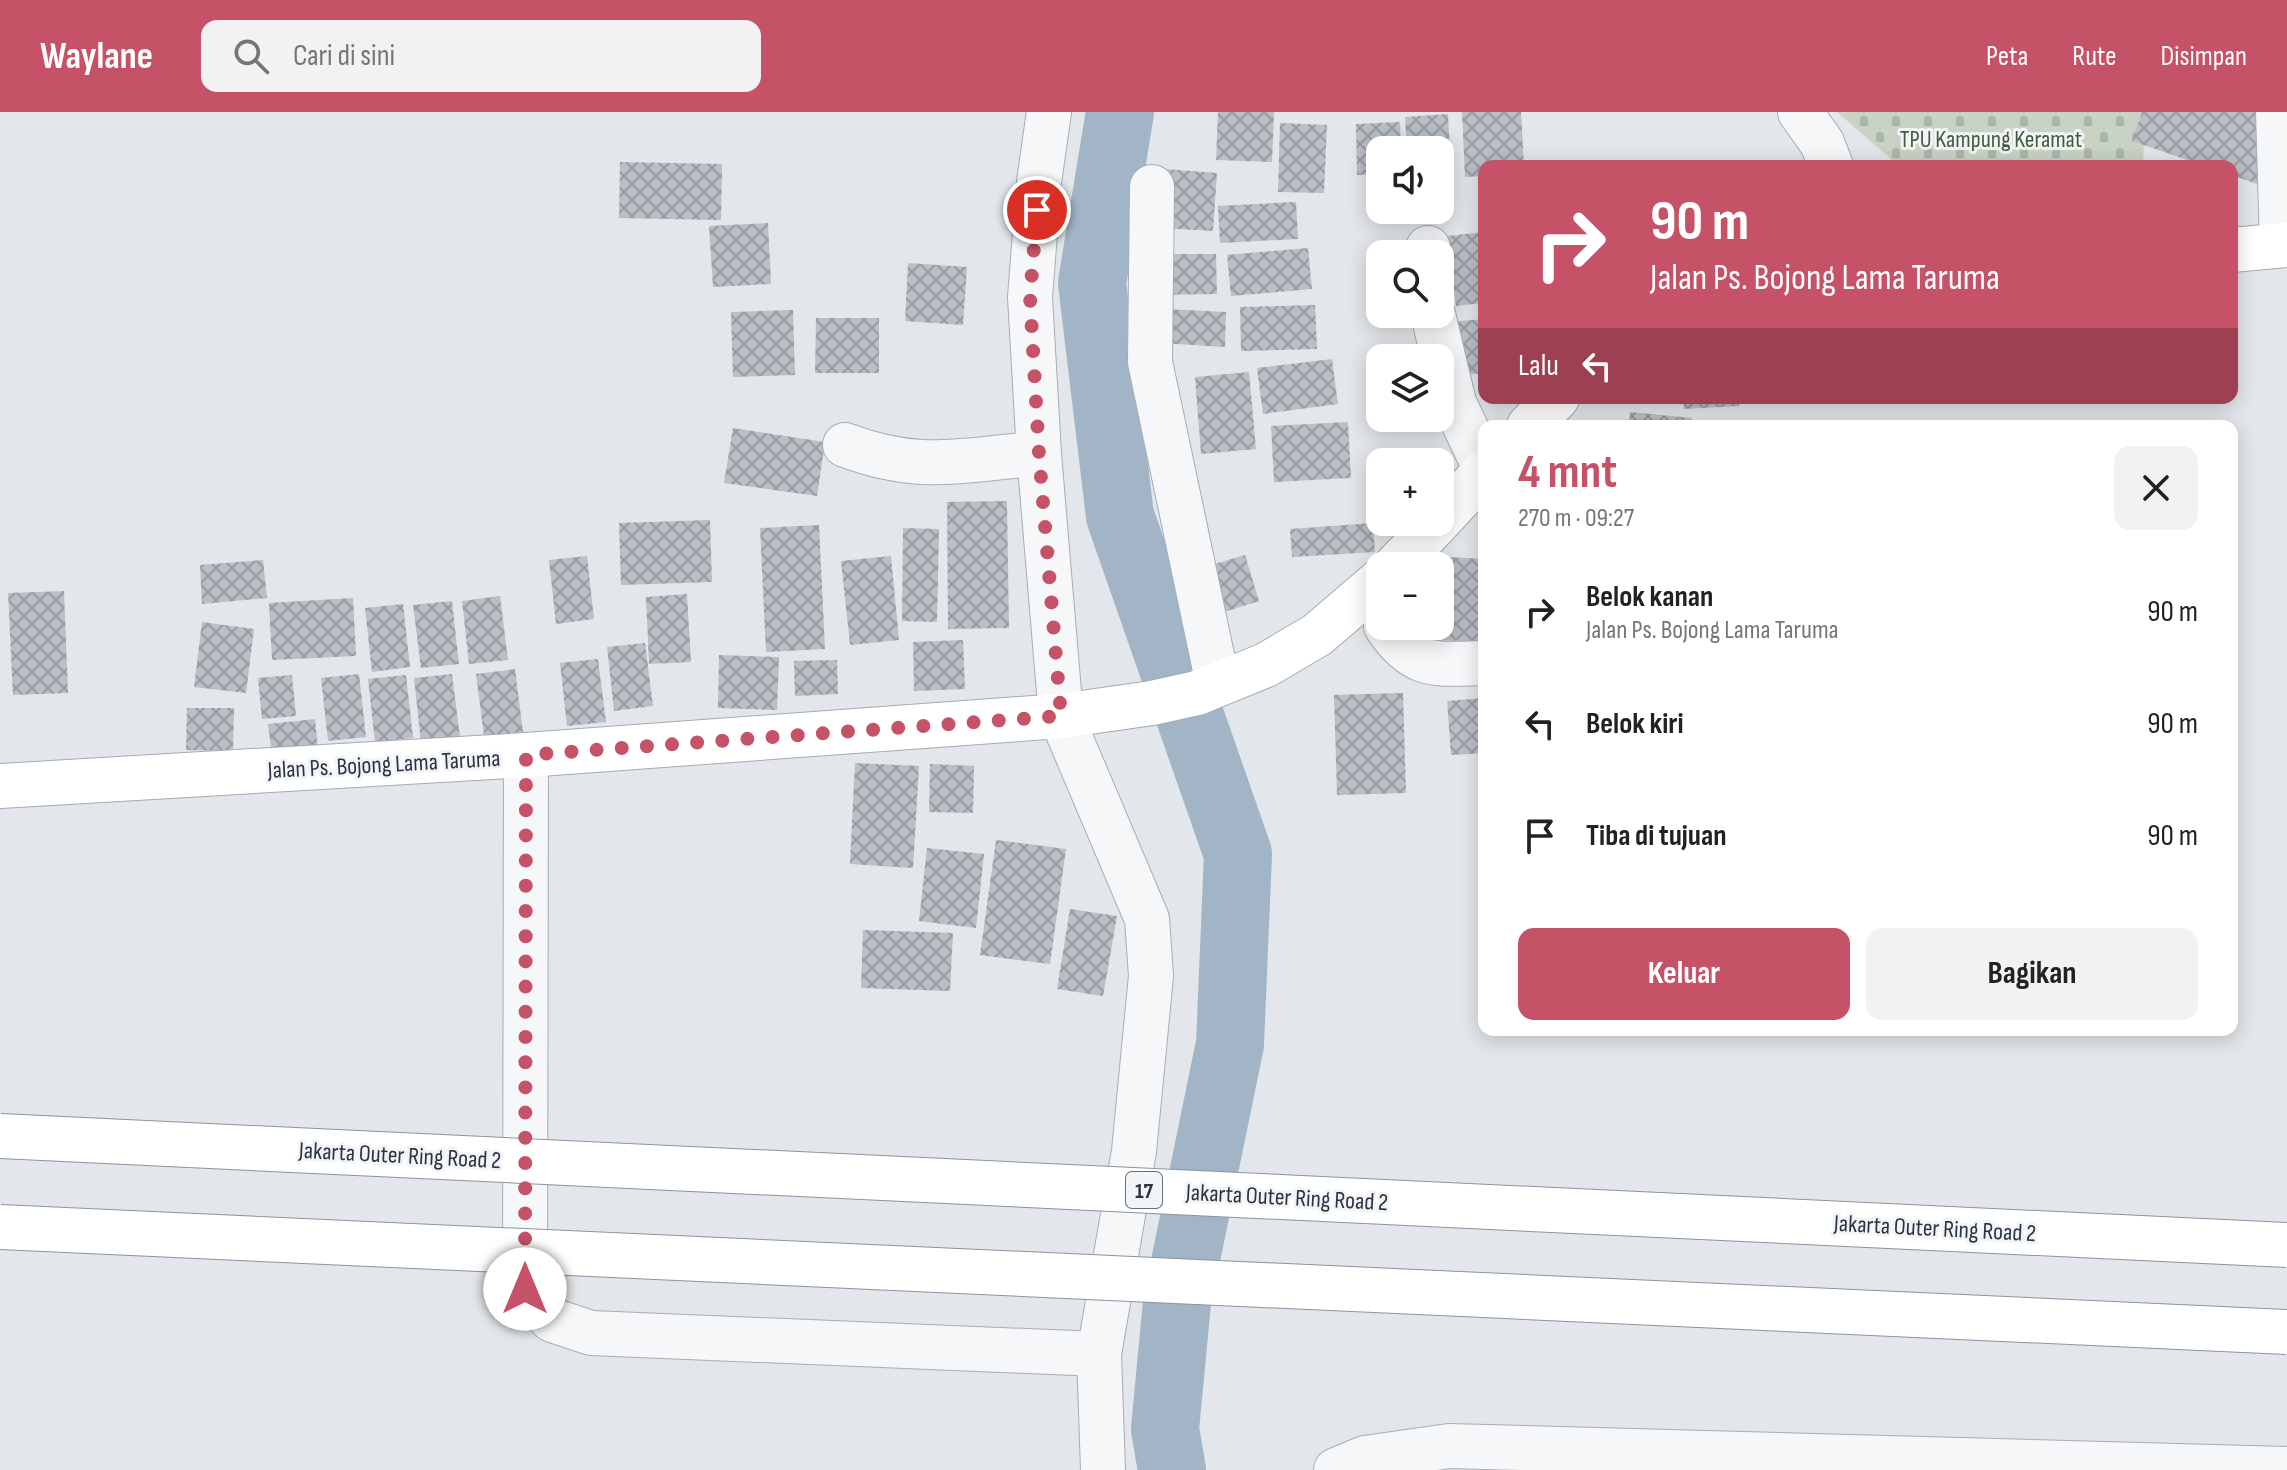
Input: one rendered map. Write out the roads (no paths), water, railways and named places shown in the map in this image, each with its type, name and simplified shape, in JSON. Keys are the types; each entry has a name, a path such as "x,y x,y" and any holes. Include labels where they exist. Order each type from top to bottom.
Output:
{"main road":[{"path":"2238,249 2285,245"},
{"path":"1535,420 1551,404"},
{"path":"1454,505 1478,479"},
{"path":"1409,552 1425,536"},
{"name":"Jalan Ps. Bojong Lama Taruma","path":"0,786 526,755 1081,713 1207,688 1266,665 1366,611"},
{"name":"Jakarta Outer Ring Road 2","path":"0,1136 2287,1245"},
{"path":"0,1227 2287,1332"}],"street":[{"path":"1049,112 1039,182 1030,297 1039,454 1081,713 1147,919 1152,953 1134,1151 1099,1354 1103,1470"},
{"path":"1800,112 1822,143 1829,160"},
{"path":"2278,112 2285,245"},
{"path":"1152,187 1150,362 1207,688"},
{"path":"1436,328 1454,403 1478,453"},
{"path":"845,445 880,458 935,465 1039,454"},
{"path":"1396,640 1401,649 1421,660 1439,664 1478,663"},
{"path":"526,755 525,1289 552,1320 591,1333 1099,1354"},
{"path":"1336,1470 1365,1458 1449,1446 1587,1460 2287,1469"}],"waterway":[{"path":"1120,112 1092,283 1120,516 1238,854 1230,1044 1177,1302 1165,1429 1172,1470"}],"park label":[{"name":"TPU Kampung Keramat","path":"1991,139"}]}
